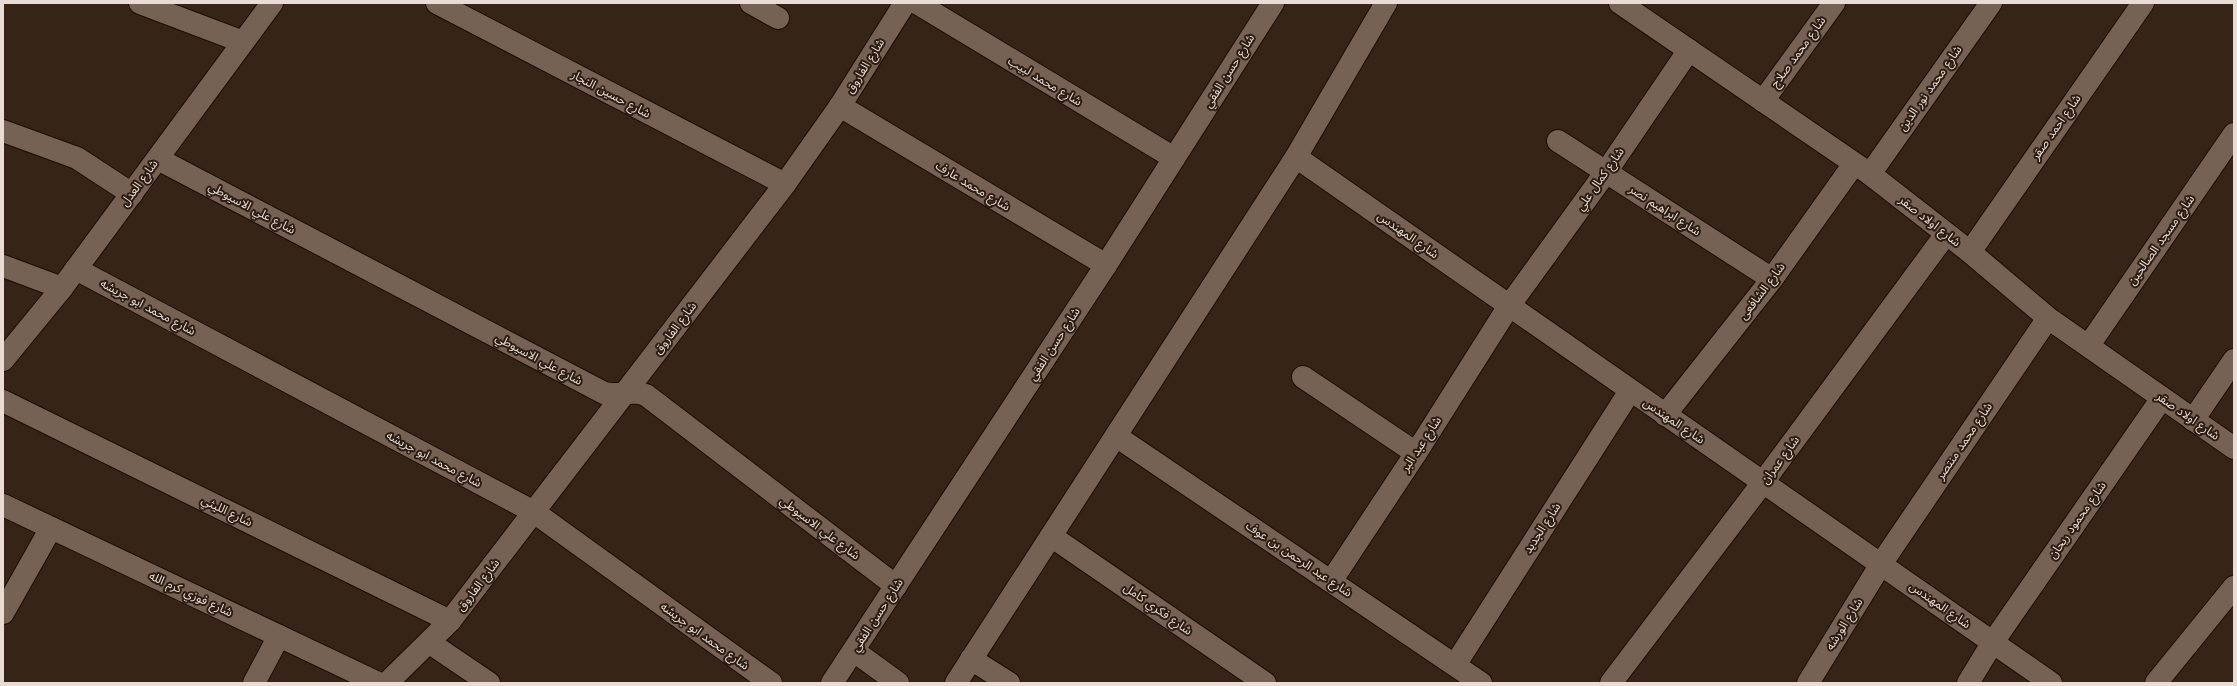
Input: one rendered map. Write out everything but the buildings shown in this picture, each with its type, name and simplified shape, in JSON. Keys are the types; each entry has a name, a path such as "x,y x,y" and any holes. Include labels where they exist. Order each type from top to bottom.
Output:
{"street":[{"path":"140,3 243,42"},
{"name":"شارع العدل","path":"3,360 62,288 272,3"},
{"name":"شارع حسين النجار","path":"437,3 785,184"},
{"path":"751,3 778,18"},
{"name":"شارع الفاروق","path":"387,683 450,621 626,393 785,184 840,106 905,3"},
{"name":"شارع محمد لبيب","path":"916,3 1174,158"},
{"name":"شارع حسن الفقي","path":"832,683 1106,265 1273,3"},
{"path":"956,683 1296,157 1386,3"},
{"name":"شارع اولاد صقر","path":"1620,3 1862,169 1970,252 2048,318 2089,345 2234,448"},
{"name":"شارع محمد صلاح","path":"1762,101 1834,3"},
{"name":"شارع محمد نور الدين","path":"1862,169 1991,3"},
{"name":"شارع احمد صقر","path":"1970,252 2143,3"},
{"name":"شارع كمال علي","path":"1509,306 1606,172 1689,50"},
{"name":"شارع محمد عارف","path":"840,106 1106,265"},
{"path":"3,131 76,158 132,194"},
{"name":"شارع مسجد الصالحين","path":"2089,345 2234,134"},
{"name":"شارع ابراهيم نصر","path":"1558,141 1772,279"},
{"name":"شارع المهندس","path":"1296,157 1630,391 1764,481 2051,683"},
{"name":"شارع علي الاسيوطي","path":"158,159 604,394 612,396 639,392 646,395 896,586"},
{"name":"شارع الشافعى","path":"1666,415 1772,279 1862,169"},
{"name":"شارع عمران","path":"1612,683 1764,481 1946,234"},
{"path":"3,266 62,288"},
{"name":"شارع محمد ابو جريشه","path":"76,269 534,512 771,683"},
{"name":"شارع عبد البر","path":"1332,580 1416,453 1509,306"},
{"name":"شارع محمد منتصر","path":"1881,564 2048,318"},
{"path":"2193,420 2234,360"},
{"path":"1303,377 1416,453"},
{"name":"شارع الجديد","path":"1455,665 1630,391"},
{"name":"شارع محمود ريحان","path":"1968,683 1993,642 2162,398"},
{"name":"شارع الليثي","path":"3,401 450,621"},
{"name":"شارع عبد الرحمن بن عوف","path":"1116,436 1332,580 1481,683"},
{"name":"شارع فوزي كرم الله","path":"3,505 378,683"},
{"path":"3,613 51,528"},
{"name":"شارع فكري كامل","path":"1051,536 1265,683"},
{"name":"شارع الورشه","path":"1808,683 1881,564"},
{"path":"2160,682 2234,587"},
{"path":"254,683 279,636"},
{"path":"430,642 489,683"},
{"path":"854,651 898,683"},
{"path":"971,659 1009,683"}]}
